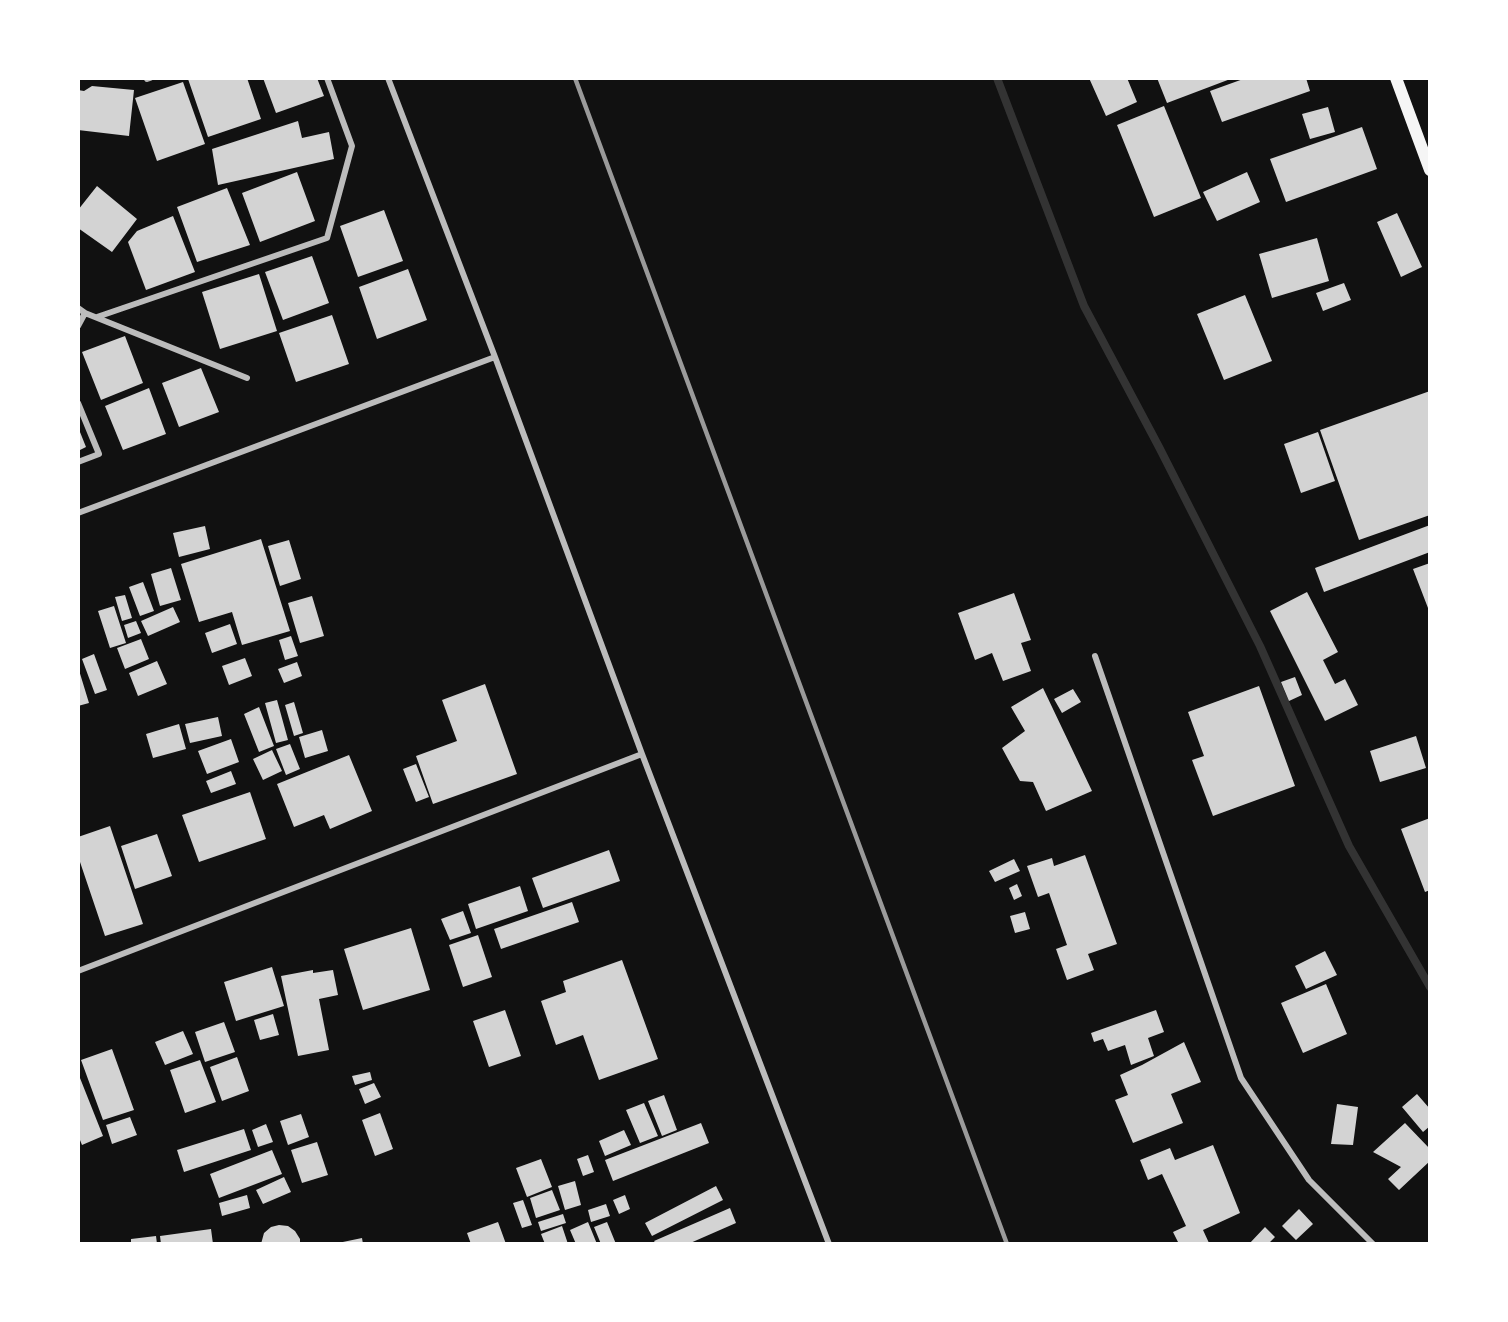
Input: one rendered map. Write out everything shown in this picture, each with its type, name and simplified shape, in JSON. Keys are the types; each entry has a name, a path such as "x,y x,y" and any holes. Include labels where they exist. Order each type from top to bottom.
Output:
{"main road":[{"path":"1396,78 1430,170"}],"street":[{"path":"97,317 327,238 352,146 327,78"},
{"path":"388,78 829,1244"},
{"path":"78,308 247,378"},
{"path":"78,326 86,313"},
{"path":"78,513 495,357"},
{"path":"78,403 99,454 78,462"},
{"path":"1095,656 1241,1078 1309,1180 1373,1244"},
{"path":"78,971 642,754"}],"building":[{"path":"247,78 261,119 208,137 188,79"},
{"path":"263,78 317,78 324,96 276,113"},
{"path":"1089,78 1127,78 1137,102 1106,116"},
{"path":"1157,78 1233,78 1167,103"},
{"path":"1246,78 1306,78 1310,91 1222,122 1210,91"},
{"path":"183,82 205,144 157,161 135,98"},
{"path":"92,86 134,90 129,136 78,130 78,90 84,91"},
{"path":"1164,106 1201,198 1154,217 1117,125"},
{"path":"1328,107 1335,132 1310,139 1302,114"},
{"path":"298,121 302,138 329,132 334,159 218,185 212,149"},
{"path":"1362,127 1377,169 1286,202 1270,159"},
{"path":"297,172 315,221 260,242 242,193"},
{"path":"1247,172 1260,202 1217,221 1203,192"},
{"path":"97,186 137,219 112,252 78,228 78,210"},
{"path":"227,188 250,245 197,262 177,207"},
{"path":"384,210 403,261 358,277 340,226"},
{"path":"1397,213 1422,267 1401,277 1377,222"},
{"path":"173,216 195,272 146,290 128,242 137,231"},
{"path":"1317,238 1329,281 1272,298 1259,254"},
{"path":"312,256 329,303 283,320 265,272"},
{"path":"408,269 427,320 377,339 359,287"},
{"path":"259,274 277,331 220,349 202,292"},
{"path":"1344,283 1351,300 1323,311 1316,293"},
{"path":"1245,295 1272,361 1224,380 1197,314"},
{"path":"332,315 349,364 296,382 279,333"},
{"path":"125,336 143,383 101,400 82,352"},
{"path":"201,368 219,412 179,427 162,383"},
{"path":"149,388 166,434 123,450 105,406"},
{"path":"1430,391 1430,515 1359,540 1320,430"},
{"path":"78,427 86,447 78,451"},
{"path":"1318,432 1335,481 1301,493 1284,444"},
{"path":"1430,525 1430,552 1324,592 1315,568"},
{"path":"205,526 210,549 179,557 173,533"},
{"path":"261,539 290,631 242,645 232,612 199,622 181,564"},
{"path":"289,540 301,579 280,586 268,546"},
{"path":"1430,563 1430,607 1428,608 1413,569"},
{"path":"171,568 181,600 160,606 151,574"},
{"path":"143,582 154,611 140,616 129,587"},
{"path":"1307,592 1338,652 1323,660 1335,684 1345,679 1358,705 1325,721 1270,611"},
{"path":"1014,593 1031,640 1021,643 1031,671 1003,681 992,653 975,660 958,613"},
{"path":"125,595 132,618 122,621 115,597"},
{"path":"312,596 324,636 300,643 288,603"},
{"path":"114,606 126,643 110,648 98,611"},
{"path":"173,607 180,622 148,636 141,621"},
{"path":"136,621 141,633 128,638 124,625"},
{"path":"230,624 237,644 212,653 205,633"},
{"path":"291,636 298,656 285,660 279,640"},
{"path":"141,639 149,659 125,669 117,648"},
{"path":"94,654 107,690 95,694 82,659"},
{"path":"245,658 252,676 229,685 222,666"},
{"path":"157,661 167,684 138,696 129,673"},
{"path":"297,662 302,676 284,683 278,669"},
{"path":"78,667 89,703 78,706"},
{"path":"1295,677 1302,695 1289,701 1281,682"},
{"path":"485,684 517,774 433,804 416,756 457,741 442,700"},
{"path":"1259,686 1295,786 1213,816 1192,760 1204,756 1188,712"},
{"path":"1043,688 1092,791 1046,811 1033,782 1020,781 1002,748 1025,731 1011,707"},
{"path":"1073,689 1081,702 1062,713 1054,699"},
{"path":"277,700 288,740 276,743 265,703"},
{"path":"294,702 303,733 294,736 285,705"},
{"path":"259,707 274,746 259,752 244,714"},
{"path":"218,717 222,736 190,743 185,724"},
{"path":"179,724 186,749 153,758 146,734"},
{"path":"322,730 328,751 305,758 299,737"},
{"path":"1416,736 1426,768 1380,782 1370,751"},
{"path":"231,739 239,762 207,774 198,751"},
{"path":"290,744 300,769 286,775 276,749"},
{"path":"272,750 282,771 263,780 253,759"},
{"path":"349,755 372,811 330,829 324,815 294,827 277,784"},
{"path":"416,764 429,797 416,802 403,769"},
{"path":"231,771 236,784 211,793 206,781"},
{"path":"250,792 266,839 199,862 182,815"},
{"path":"1430,818 1430,890 1425,892 1401,829"},
{"path":"110,826 143,924 105,936 78,856 78,837"},
{"path":"157,834 172,876 135,889 121,846"},
{"path":"609,850 620,881 543,908 532,878"},
{"path":"1085,855 1117,944 1088,954 1094,970 1067,980 1056,949 1067,945 1049,893 1038,897 1027,866 1052,858 1054,866"},
{"path":"1014,859 1020,871 995,882 989,871"},
{"path":"1017,884 1022,896 1014,900 1009,888"},
{"path":"520,886 528,911 476,929 468,904"},
{"path":"572,902 579,922 501,949 494,929"},
{"path":"463,911 471,933 450,940 441,919"},
{"path":"1025,912 1030,929 1015,933 1010,916"},
{"path":"411,928 430,990 363,1010 344,949"},
{"path":"478,935 492,977 463,987 449,945"},
{"path":"1325,951 1337,975 1306,989 1295,966"},
{"path":"622,960 658,1059 599,1080 583,1035 556,1045 541,1001 566,992 563,981"},
{"path":"272,967 284,1006 236,1021 224,982"},
{"path":"313,970 313,973 333,970 338,995 319,999 329,1050 298,1056 281,976"},
{"path":"1326,984 1347,1034 1303,1053 1281,1003"},
{"path":"505,1010 521,1056 489,1067 473,1021"},
{"path":"1156,1010 1164,1032 1148,1038 1154,1056 1131,1065 1125,1045 1108,1051 1103,1039 1094,1042 1091,1033"},
{"path":"273,1014 279,1035 260,1040 254,1020"},
{"path":"224,1022 235,1052 205,1062 195,1032"},
{"path":"183,1031 193,1054 165,1065 155,1042"},
{"path":"1184,1042 1201,1082 1171,1094 1183,1123 1133,1143 1115,1100 1128,1095 1120,1075"},
{"path":"112,1049 134,1110 103,1120 81,1060"},
{"path":"237,1057 249,1091 222,1101 210,1067"},
{"path":"200,1060 216,1102 185,1113 170,1070"},
{"path":"370,1072 372,1080 355,1085 352,1076"},
{"path":"78,1073 103,1136 82,1145 78,1135"},
{"path":"374,1083 381,1097 365,1104 359,1089"},
{"path":"1417,1094 1430,1109 1430,1126 1423,1132 1402,1107"},
{"path":"664,1095 677,1130 662,1136 648,1101"},
{"path":"644,1103 658,1136 640,1143 626,1110"},
{"path":"1337,1104 1358,1107 1353,1145 1331,1144"},
{"path":"380,1113 393,1149 375,1156 362,1120"},
{"path":"301,1114 309,1137 288,1145 280,1121"},
{"path":"130,1117 137,1135 112,1144 106,1125"},
{"path":"701,1123 709,1143 613,1181 605,1160"},
{"path":"1405,1123 1430,1149 1430,1161 1399,1190 1388,1179 1401,1167 1373,1152"},
{"path":"266,1124 273,1142 258,1147 252,1130"},
{"path":"244,1129 251,1150 184,1172 177,1150"},
{"path":"624,1130 631,1145 605,1156 599,1141"},
{"path":"317,1142 328,1175 302,1183 291,1150"},
{"path":"1213,1145 1240,1213 1203,1230 1209,1243 1179,1244 1173,1232 1186,1226 1162,1174 1148,1180 1140,1160 1170,1148 1175,1160"},
{"path":"272,1150 282,1174 219,1198 210,1174"},
{"path":"588,1155 594,1172 583,1176 577,1159"},
{"path":"541,1159 552,1187 527,1197 516,1168"},
{"path":"284,1177 291,1192 263,1204 256,1190"},
{"path":"575,1181 581,1205 565,1210 558,1186"},
{"path":"716,1186 723,1200 652,1236 645,1223"},
{"path":"552,1190 560,1210 536,1218 530,1198"},
{"path":"247,1195 250,1208 222,1216 219,1203"},
{"path":"625,1195 630,1209 619,1214 613,1200"},
{"path":"523,1200 532,1225 522,1228 513,1203"},
{"path":"606,1204 610,1216 591,1222 588,1210"},
{"path":"730,1208 736,1223 688,1244 656,1244 654,1241"},
{"path":"1299,1209 1313,1224 1296,1240 1282,1226"},
{"path":"563,1214 566,1223 541,1231 538,1222"},
{"path":"498,1222 506,1244 471,1244 467,1233"},
{"path":"588,1222 597,1244 576,1244 570,1230"},
{"path":"607,1222 616,1244 601,1244 594,1227"},
{"path":"288,1226 295,1231 300,1244 261,1244 264,1233 271,1227"},
{"path":"562,1226 568,1244 545,1244 541,1234"},
{"path":"1265,1227 1275,1237 1268,1244 1249,1244"},
{"path":"211,1229 213,1244 161,1244 160,1236"},
{"path":"156,1236 157,1244 131,1244 131,1239"},
{"path":"362,1238 363,1244 338,1244 338,1243"}],"waterway":[{"path":"997,78 1084,306 1260,646 1349,846 1430,987"}],"railway":[{"path":"575,78 1007,1244"}]}
